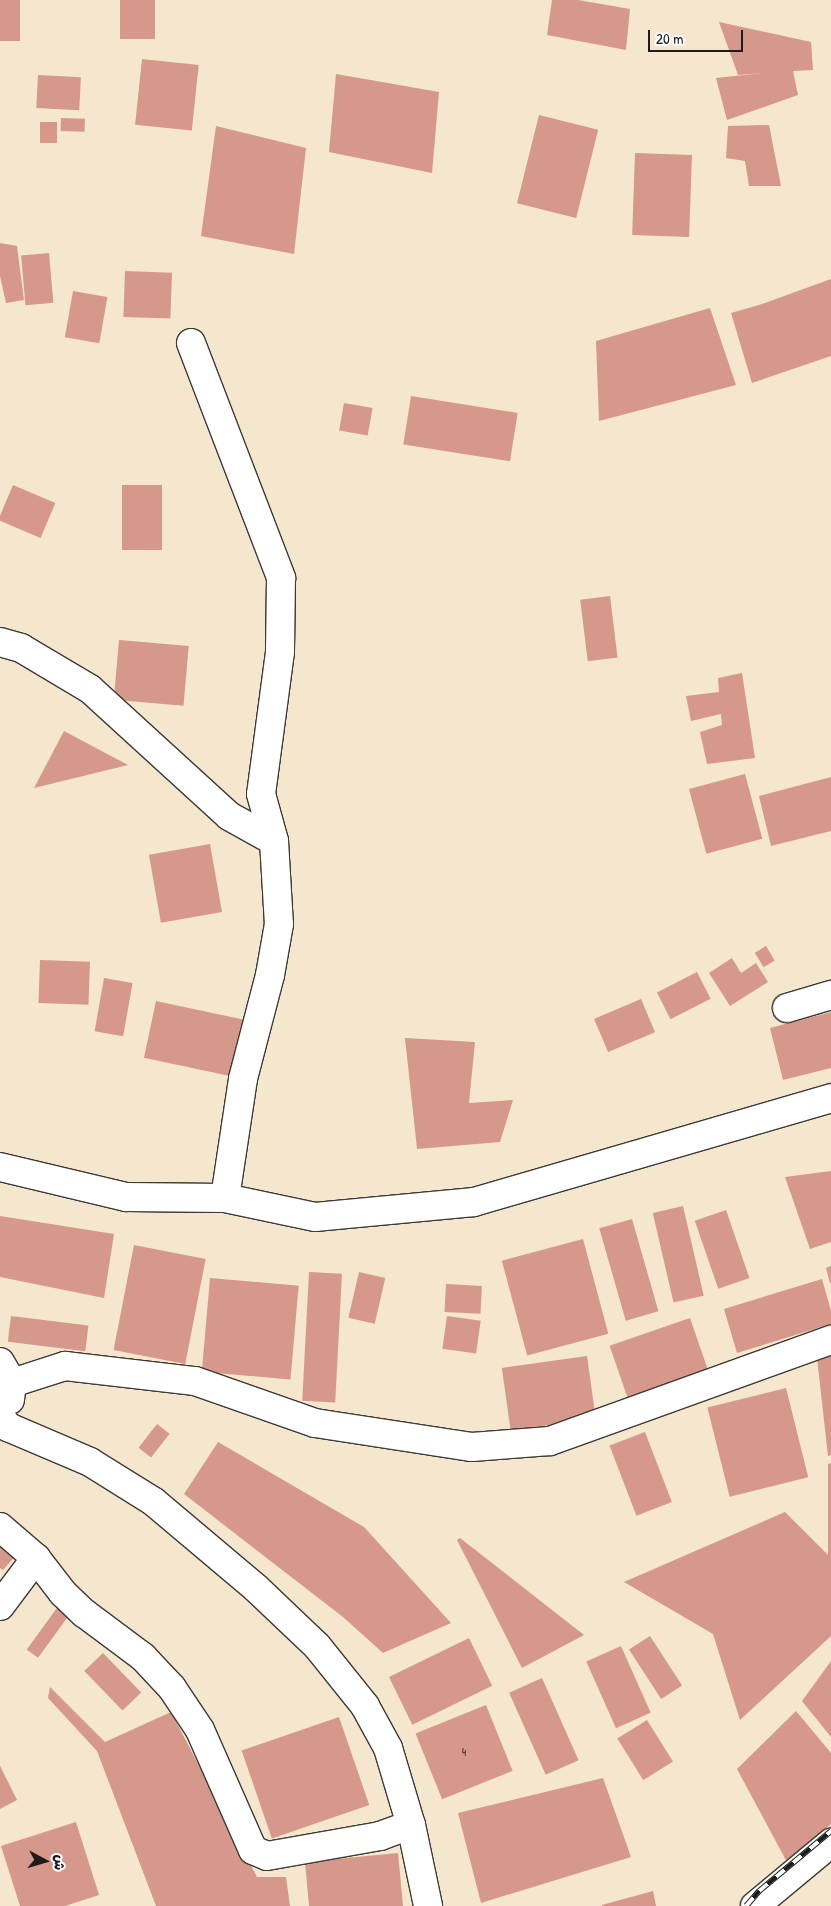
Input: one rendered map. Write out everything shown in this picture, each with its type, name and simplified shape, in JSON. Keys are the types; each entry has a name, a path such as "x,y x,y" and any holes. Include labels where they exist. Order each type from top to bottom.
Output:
{"street":[{"path":"192,343 281,578 280,652 261,794 274,841 279,924 270,974 243,1079 225,1198"},
{"path":"0,642 21,648 90,688 229,816 274,841"},
{"path":"787,1008 831,996"},
{"path":"0,1167 126,1197 225,1198 315,1217 474,1202 831,1098"},
{"path":"428,1906 411,1825 388,1748 364,1706 317,1646 256,1588 154,1502 90,1462 3,1427 6,1372 65,1366 195,1381 315,1422 472,1447 550,1442 831,1340"},
{"path":"0,1527 36,1558 63,1593 84,1613 144,1657 172,1688 200,1730 252,1850 267,1856 380,1836 411,1825"},
{"path":"0,1606 36,1558"},
{"path":"755,1906 831,1843"}],"building":[{"path":"0,0 20,0 20,41 0,41"},
{"path":"120,0 155,0 155,39 120,39"},
{"path":"552,0 578,0 630,9 626,50 547,35"},
{"path":"719,22 811,42 813,70 793,71 798,95 727,120 716,78 765,73 738,75"},
{"path":"142,59 199,65 192,131 135,125"},
{"path":"336,74 439,92 432,173 329,152"},
{"path":"38,75 81,77 79,110 36,108"},
{"path":"539,115 598,130 576,218 517,203"},
{"path":"61,118 85,119 85,132 61,131"},
{"path":"40,122 57,122 57,143 40,143"},
{"path":"769,125 781,186 749,186 745,161 726,158 728,126"},
{"path":"216,126 306,148 294,254 201,236"},
{"path":"635,153 692,155 689,237 632,235"},
{"path":"0,243 17,246 24,300 6,303 0,276"},
{"path":"49,253 53,303 25,305 21,255"},
{"path":"125,271 172,273 170,319 123,317"},
{"path":"831,279 831,356 752,383 731,313"},
{"path":"73,291 107,297 99,343 65,337"},
{"path":"710,308 736,385 599,421 596,341"},
{"path":"411,396 518,413 510,461 403,444"},
{"path":"344,403 373,408 368,436 339,431"},
{"path":"13,485 55,503 40,538 0,521 0,516"},
{"path":"122,485 162,485 162,550 122,550"},
{"path":"610,596 618,658 588,661 580,600"},
{"path":"119,640 189,646 184,706 114,700"},
{"path":"742,673 755,758 707,764 700,732 722,725 721,714 691,721 686,696 719,692 718,678"},
{"path":"64,731 128,765 34,788"},
{"path":"745,774 762,839 706,854 689,789"},
{"path":"831,777 831,831 771,846 759,796"},
{"path":"210,844 222,912 161,923 149,855"},
{"path":"766,946 775,961 764,967 755,953"},
{"path":"732,958 741,973 756,963 768,982 730,1006 709,973"},
{"path":"40,960 90,962 88,1005 38,1003"},
{"path":"697,972 711,999 671,1019 657,992"},
{"path":"104,978 133,983 123,1036 95,1031"},
{"path":"641,999 655,1032 608,1052 594,1019"},
{"path":"156,1001 243,1020 231,1076 144,1058"},
{"path":"831,1012 831,1068 783,1080 770,1028"},
{"path":"405,1038 475,1042 469,1103 513,1100 500,1142 417,1149"},
{"path":"831,1171 831,1242 810,1249 785,1177"},
{"path":"683,1206 704,1296 673,1303 653,1213"},
{"path":"726,1210 749,1278 718,1289 695,1221"},
{"path":"0,1216 114,1234 104,1298 0,1277"},
{"path":"632,1219 658,1311 626,1321 599,1228"},
{"path":"583,1239 608,1334 527,1355 502,1261"},
{"path":"134,1245 206,1259 185,1364 114,1350"},
{"path":"831,1266 831,1283 830,1283 826,1268"},
{"path":"309,1272 342,1274 335,1403 302,1401"},
{"path":"359,1272 385,1278 375,1324 348,1318"},
{"path":"210,1278 299,1286 290,1379 202,1372"},
{"path":"822,1279 831,1311 831,1324 737,1353 724,1309"},
{"path":"446,1284 482,1286 480,1314 445,1312"},
{"path":"11,1316 88,1326 85,1351 8,1342"},
{"path":"447,1316 481,1321 476,1353 442,1349"},
{"path":"690,1318 710,1375 629,1402 610,1346"},
{"path":"831,1353 831,1455 828,1456 817,1358"},
{"path":"587,1356 596,1418 511,1430 502,1368"},
{"path":"786,1388 808,1477 730,1497 707,1408"},
{"path":"157,1424 170,1434 151,1457 139,1448"},
{"path":"645,1432 672,1502 636,1516 610,1446"},
{"path":"218,1442 364,1527 451,1623 383,1653 343,1617 184,1494"},
{"path":"831,1463 831,1636 740,1720 713,1634 624,1582 785,1512 828,1555 828,1464"},
{"path":"460,1538 584,1635 522,1668 457,1540"},
{"path":"0,1539 17,1554 3,1570 0,1568"},
{"path":"62,1601 73,1609 38,1658 27,1650"},
{"path":"650,1636 682,1685 661,1699 629,1650"},
{"path":"469,1638 492,1686 412,1725 389,1677"},
{"path":"621,1646 651,1713 616,1728 586,1661"},
{"path":"103,1653 141,1693 123,1711 84,1671"},
{"path":"831,1661 831,1737 802,1701"},
{"path":"542,1678 579,1760 546,1775 509,1693"},
{"path":"50,1687 105,1742 171,1712 257,1877 286,1877 290,1906 156,1906 97,1751 48,1698"},
{"path":"486,1705 513,1771 442,1799 416,1733"},
{"path":"796,1711 831,1753 831,1824 788,1864 737,1769"},
{"path":"339,1717 369,1805 272,1838 242,1751"},
{"path":"647,1720 673,1762 643,1780 617,1739"},
{"path":"0,1766 17,1800 0,1809"},
{"path":"603,1778 631,1857 481,1903 458,1813"},
{"path":"76,1822 99,1895 65,1906 20,1906 1,1846"},
{"path":"398,1853 403,1906 309,1906 305,1862"},
{"path":"653,1891 656,1906 602,1906 602,1905"}],"railway":[{"path":"746,1906 759,1891 831,1831"}]}
